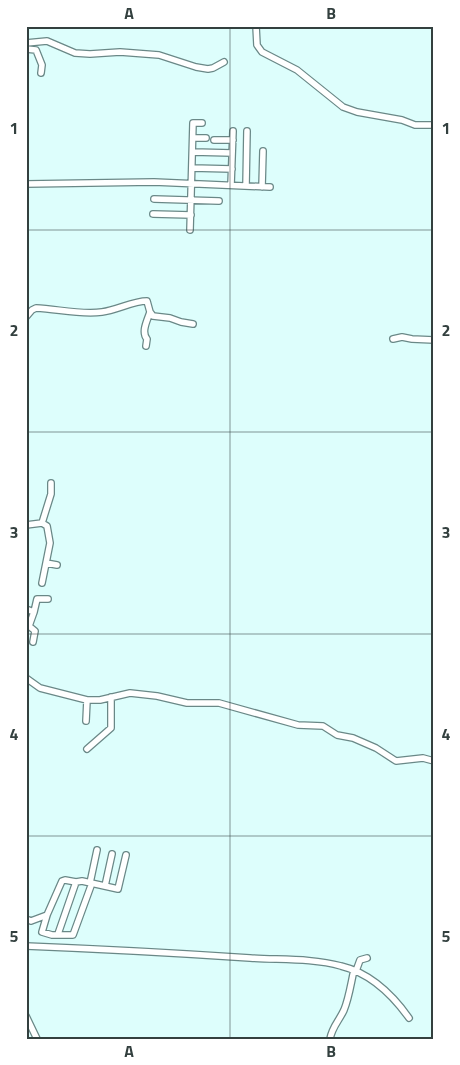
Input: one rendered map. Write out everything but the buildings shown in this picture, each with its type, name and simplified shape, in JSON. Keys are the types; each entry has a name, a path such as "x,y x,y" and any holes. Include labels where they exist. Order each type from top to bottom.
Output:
{"street":[{"path":"256,26 257,45 262,52 297,70 343,107 357,112 402,120 415,125 434,125"},
{"path":"26,43 47,41 75,53 120,52 159,55 208,69 224,62"},
{"path":"26,49 36,50 42,65 41,73"},
{"path":"190,230 193,123 202,123"},
{"path":"231,186 233,130"},
{"path":"246,186 247,132"},
{"path":"193,138 206,138"},
{"path":"214,140 232,140"},
{"path":"262,187 263,151"},
{"path":"192,152 232,153"},
{"path":"192,168 232,169"},
{"path":"26,184 95,182 270,187"},
{"path":"154,199 218,201"},
{"path":"153,214 191,216"},
{"path":"26,317 36,308 88,313 122,308 147,301 150,312 144,330 144,335 148,339 146,346"},
{"path":"150,312 153,316 193,324"},
{"path":"392,339 402,337 412,340 434,340"},
{"path":"42,523 51,494 51,483"},
{"path":"26,525 42,523 47,526 50,542 42,583"},
{"path":"46,563 57,565"},
{"path":"33,642 35,631 29,626 37,599 48,599"},
{"path":"26,609 34,612"},
{"path":"26,678 40,688 87,700 100,700 130,693 157,696 187,703 219,703 298,724 323,726 337,735 352,738 376,748 396,761 416,758 434,761"},
{"path":"87,749 111,728 111,697"},
{"path":"86,721 87,700"},
{"path":"96,850 91,883 73,935 47,934 42,932 62,881 91,883 118,889 126,855"},
{"path":"105,886 112,854"},
{"path":"58,934 76,882"},
{"path":"26,919 31,921 47,916"},
{"path":"26,946 323,963 341,966 367,976 383,988 398,1002 409,1018"},
{"path":"330,1039 331,1030 345,1008 360,960 367,958"},
{"path":"26,1016 38,1039"}]}
